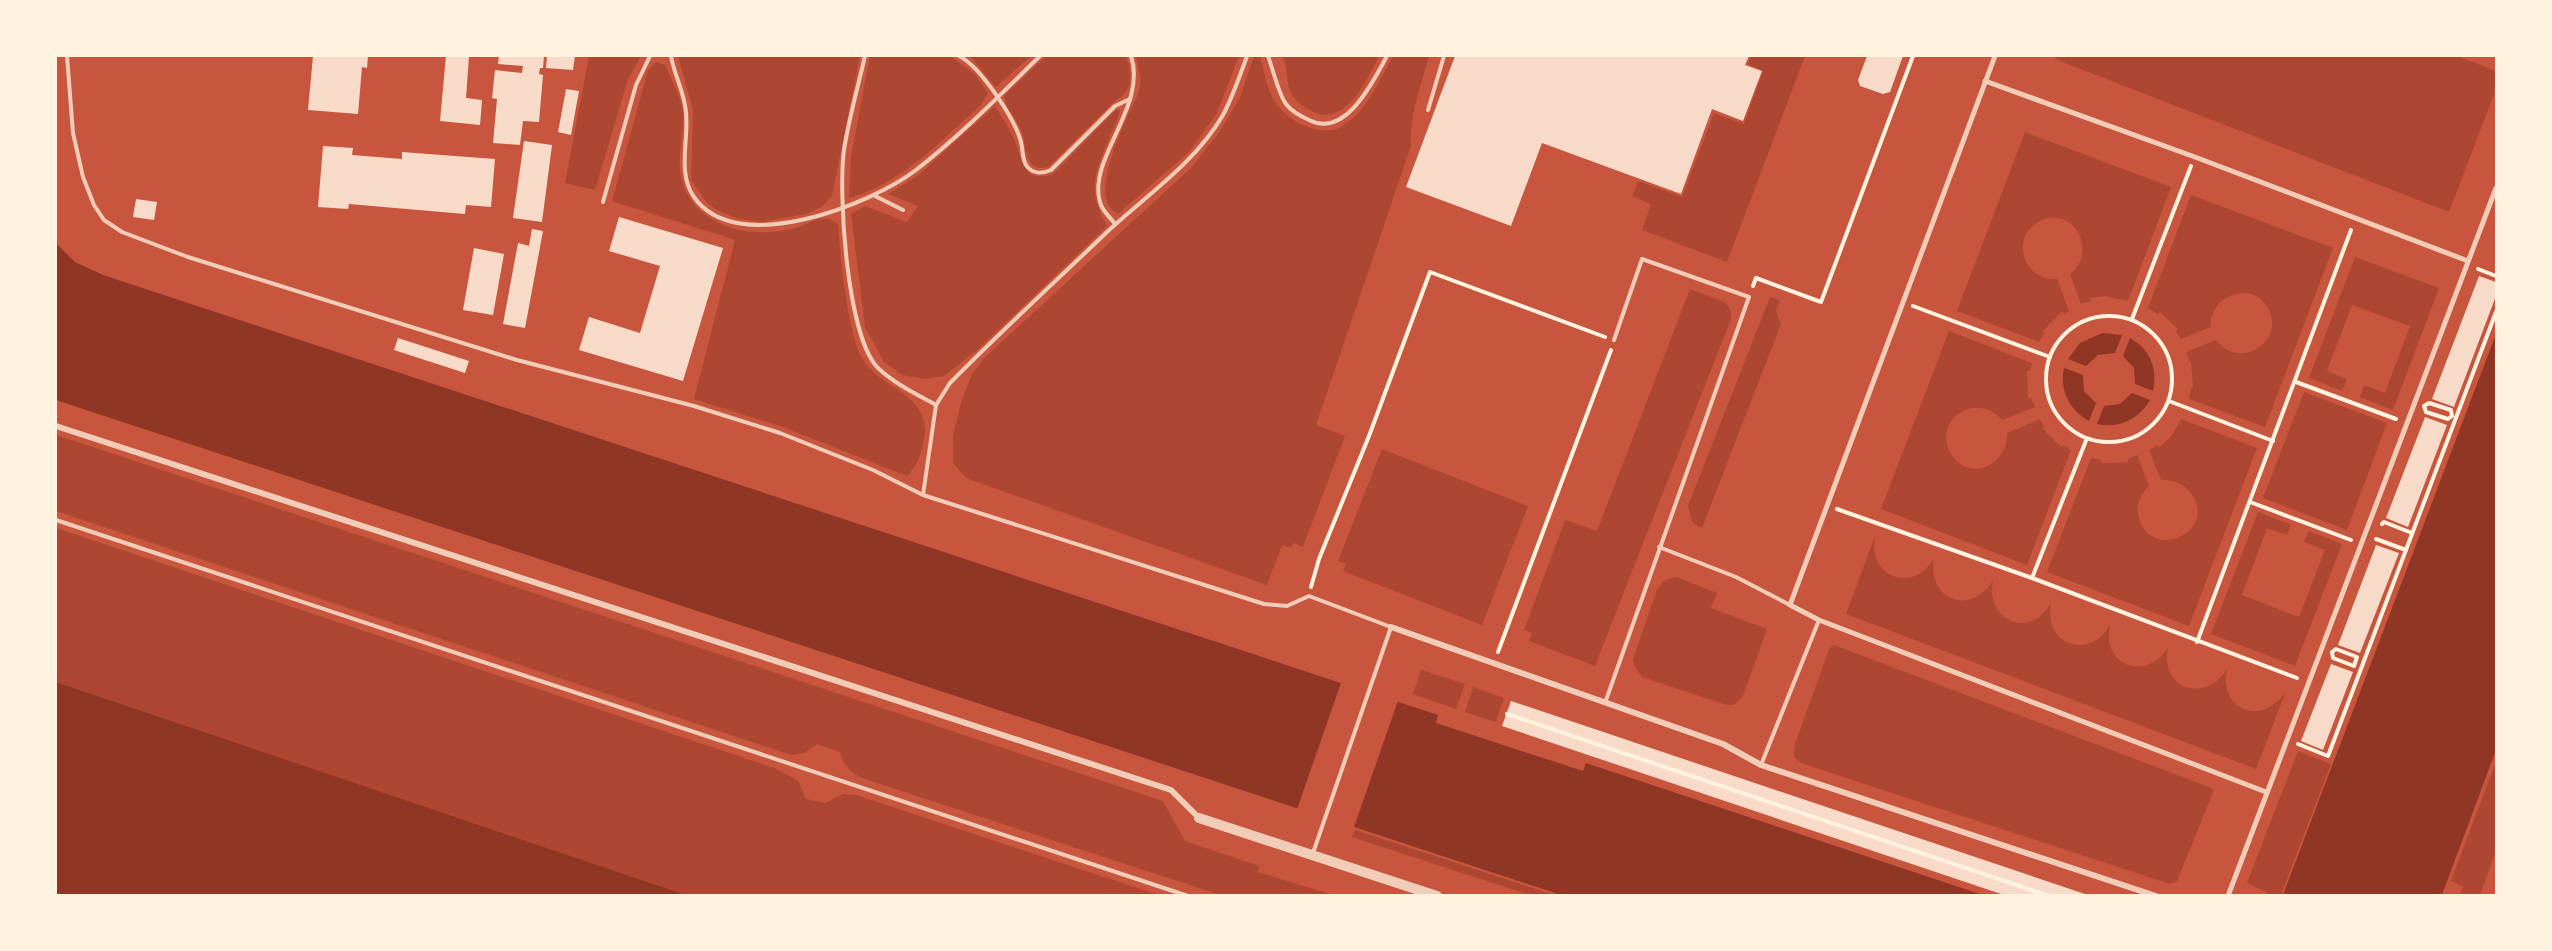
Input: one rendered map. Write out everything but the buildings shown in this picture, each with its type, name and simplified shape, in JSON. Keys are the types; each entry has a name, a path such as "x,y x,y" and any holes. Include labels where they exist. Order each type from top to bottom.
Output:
{"street":[{"path":"1995,56 1790,605 1819,620 2266,792"},
{"path":"1986,81 2195,157 2468,261"},
{"path":"2228,896 2496,188"},
{"path":"56,426 1171,790 1199,818 1437,896"},
{"path":"1391,627 1604,704 1723,744 1761,765 2156,896"}],"lane":[{"path":"67,56 73,133 83,177 94,205 104,220 122,232 188,257 517,360 694,406 780,433 873,470 923,495 1264,604 1287,606 1309,596 1391,627 1313,854"},
{"path":"603,202 636,85 650,56"},
{"path":"671,56 686,110 686,180 693,196 702,207 739,224 763,226 795,222 874,196 915,170 1040,56"},
{"path":"865,56 844,150 842,208 857,326 867,351 878,367 900,385 936,405"},
{"path":"959,56 978,71 996,97 1020,141 1026,165 1033,171 1043,173 1051,170 1115,106 1130,99"},
{"path":"1115,224 1102,209 1099,187 1102,170 1130,99 1135,78 1131,56"},
{"path":"923,495 936,405 958,375 1115,224 1168,180 1193,155 1222,116 1247,56"},
{"path":"1268,56 1285,102 1295,113 1313,122 1333,123 1351,112 1387,56"},
{"path":"1428,111 1444,56"},
{"path":"874,196 903,210"},
{"path":"1604,704 1749,297 1642,259 1614,340"},
{"path":"56,520 1188,896"},
{"path":"1659,547 1736,577 1790,605"},
{"path":"1761,765 1819,620"}],"path":[{"path":"1749,297 1756,278 1821,302 1913,56"},
{"path":"2132,320 2195,157"},
{"path":"2197,642 2296,382 2355,218"},
{"path":"2479,270 2496,276"},
{"path":"1309,596 1319,558 1369,436 1430,272 1614,340 1493,664"},
{"path":"1902,302 2050,357"},
{"path":"2299,745 2328,756 2454,417 2496,312"},
{"path":"2104,316 2132,320 2144,326 2164,346 2172,373 2169,401 2153,424 2129,439 2101,442 2087,438 2064,423 2055,412 2047,385 2050,357 2066,333 2090,319 2104,316"},
{"path":"2296,382 2408,423"},
{"path":"2169,401 2273,441"},
{"path":"2428,403 2451,410 2454,417"},
{"path":"2426,412 2448,420 2454,417"},
{"path":"2032,578 2087,438"},
{"path":"2250,502 2362,544"},
{"path":"1827,505 2032,578 2309,683"},
{"path":"2384,522 2412,533"},
{"path":"2376,540 2406,550"},
{"path":"2336,649 2357,657 2357,662"},
{"path":"2333,658 2354,666 2357,662"},
{"path":"2357,662 2363,664"},
{"path":"1507,714 2049,896"}],"shaded area":[{"path":"589,56 641,56 628,79 595,190 565,183"},
{"path":"678,56 860,56 832,196 823,206 806,214 762,222 739,219 707,203 691,180 693,110"},
{"path":"870,56 950,56 975,74 988,93 981,105 920,159 886,182 849,198 851,156"},
{"path":"970,56 1031,56 996,87"},
{"path":"1046,56 1126,56 1130,69 1130,82 1121,97 1048,167 1038,168 1028,159 1023,134 1004,96"},
{"path":"1136,56 1239,56 1217,113 1190,151 1118,214 1109,205 1106,192 1107,175 1118,138 1138,94 1141,81"},
{"path":"1254,56 1260,56 1269,90 1285,113 1308,127 1333,130 1346,124 1365,105 1393,56 1429,56 1416,100 1411,146 1316,425 1345,436 1303,547 1294,543 1291,548 1282,545 1267,585 966,478 953,463 953,435 962,400 972,374 983,359 1192,167 1218,134 1240,98"},
{"path":"1282,56 1379,56 1353,100 1333,114 1322,114 1309,110 1294,97 1288,85 1286,65"},
{"path":"1751,56 1805,56 1727,262 1642,230 1651,204 1632,196 1638,181 1682,197 1714,113 1744,124 1763,71 1748,64"},
{"path":"2056,56 2457,56 2496,71 2496,89 2449,212 2055,59"},
{"path":"656,62 665,65 680,100 683,112 680,154 682,181 692,202 701,211 722,224 749,232 788,230 823,218 838,224 848,309 861,356 869,368 914,403 921,413 925,427 921,453 907,476 783,427 694,399 735,240 612,201 648,70"},
{"path":"995,106 1012,134 1023,164 1036,176 1053,174 1116,110 1120,110 1100,161 1095,181 1097,202 1107,226 976,351 944,376 925,379 902,375 884,362 865,327 851,214 865,206 907,222 918,206 888,194 917,176"},
{"path":"2025,132 2171,187 2128,301 2104,296 2091,298 2091,301 2081,304 2070,274 2079,264 2082,253 2082,242 2078,231 2061,219 2050,218 2038,222 2029,229 2024,238 2023,248 2029,267 2036,274 2057,279 2069,311 2064,314 2062,311 2042,332 2044,334 2039,342 1957,311"},
{"path":"2191,195 2333,248 2265,427 2189,399 2191,388 2193,388 2191,362 2186,352 2216,340 2226,349 2237,353 2258,348 2271,332 2272,320 2268,308 2261,299 2252,294 2232,295 2216,307 2211,327 2181,339 2176,332 2178,329 2160,312 2158,314 2148,308"},
{"path":"56,243 75,262 103,275 1438,715 1436,723 1583,771 1586,763 1983,895 1561,895 56,400"},
{"path":"2355,257 2439,288 2393,410 2360,397 2364,385 2385,393 2410,326 2352,305 2327,371 2347,379 2342,391 2309,378"},
{"path":"1690,289 1725,302 1731,311 1731,319 1595,666 1529,641 1532,633 1524,630 1565,520 1597,531"},
{"path":"1770,297 1780,300 1776,311 1781,324 1702,528 1692,522 1688,506"},
{"path":"1949,331 2032,363 2030,371 2027,371 2028,398 2031,398 2035,407 2002,420 1992,411 1980,408 1969,409 1959,413 1951,421 1946,442 1951,454 1959,463 1968,468 1977,469 1987,466 2002,454 2007,433 2040,419 2043,429 2061,447 2063,445 2071,450 2027,565 1881,509"},
{"path":"2102,333 2122,335 2115,353 2098,355 2086,366 2068,359 2080,343"},
{"path":"2496,334 2496,750 2442,896 2283,895"},
{"path":"2130,338 2143,348 2151,360 2154,375 2153,391 2135,384 2134,368 2123,356"},
{"path":"2064,368 2083,375 2084,391 2096,403 2089,421 2076,411 2067,398 2063,384"},
{"path":"2304,392 2387,423 2347,530 2263,498"},
{"path":"2132,393 2150,400 2140,412 2121,424 2097,424 2104,406 2120,404"},
{"path":"2181,419 2257,448 2189,626 2047,572 2091,458 2101,460 2102,463 2128,462 2128,459 2137,455 2149,486 2141,495 2138,505 2138,516 2142,525 2148,533 2167,540 2179,537 2189,530 2196,522 2198,512 2196,502 2184,486 2174,481 2161,480 2149,450 2157,445 2159,447 2167,440"},
{"path":"56,435 1163,801 1185,841 1259,866 1258,872 1333,895 1220,895 862,778 848,768 840,752 817,744 804,753 791,755 56,511"},
{"path":"1382,449 1528,506 1482,625 1343,571 1346,564 1338,561"},
{"path":"2258,512 2291,525 2287,535 2267,528 2242,595 2299,617 2325,550 2304,542 2309,531 2342,544 2295,666 2211,634"},
{"path":"56,528 777,769 798,781 806,799 825,803 843,794 856,795 1159,895 686,895 56,682"},
{"path":"1875,536 1874,550 1884,571 1904,578 1915,576 1934,558 1933,573 1937,584 1953,599 1974,598 1993,580 1992,595 1996,607 2011,621 2021,623 2032,621 2051,603 2050,617 2054,629 2061,638 2080,645 2091,643 2110,625 2109,639 2112,651 2128,665 2138,667 2149,665 2168,647 2167,661 2170,673 2186,687 2196,689 2207,687 2218,680 2227,669 2226,683 2229,695 2236,704 2255,711 2266,709 2277,702 2286,691 2256,769 1846,614"},
{"path":"1676,577 1717,593 1711,608 1767,629 1743,696 1734,705 1727,705 1642,677 1635,667 1633,659 1657,590 1663,581"},
{"path":"1834,645 2209,787 2213,790 2212,795 2177,881 2170,884 1801,763 1794,757 1794,747 1829,649"},
{"path":"1421,670 1465,684 1456,709 1413,694"},
{"path":"56,682 686,895 56,895"},
{"path":"1473,687 1504,698 1496,722 1465,712"},
{"path":"2298,751 2331,764 2281,895 2272,895 2247,883"},
{"path":"2496,762 2496,851 2480,895 2460,895 2463,886 2451,881"},
{"path":"1355,830 1554,895 1530,895 1352,837"}],"pier":[{"path":"1342,680 1399,698 1353,830 1296,812"}]}
